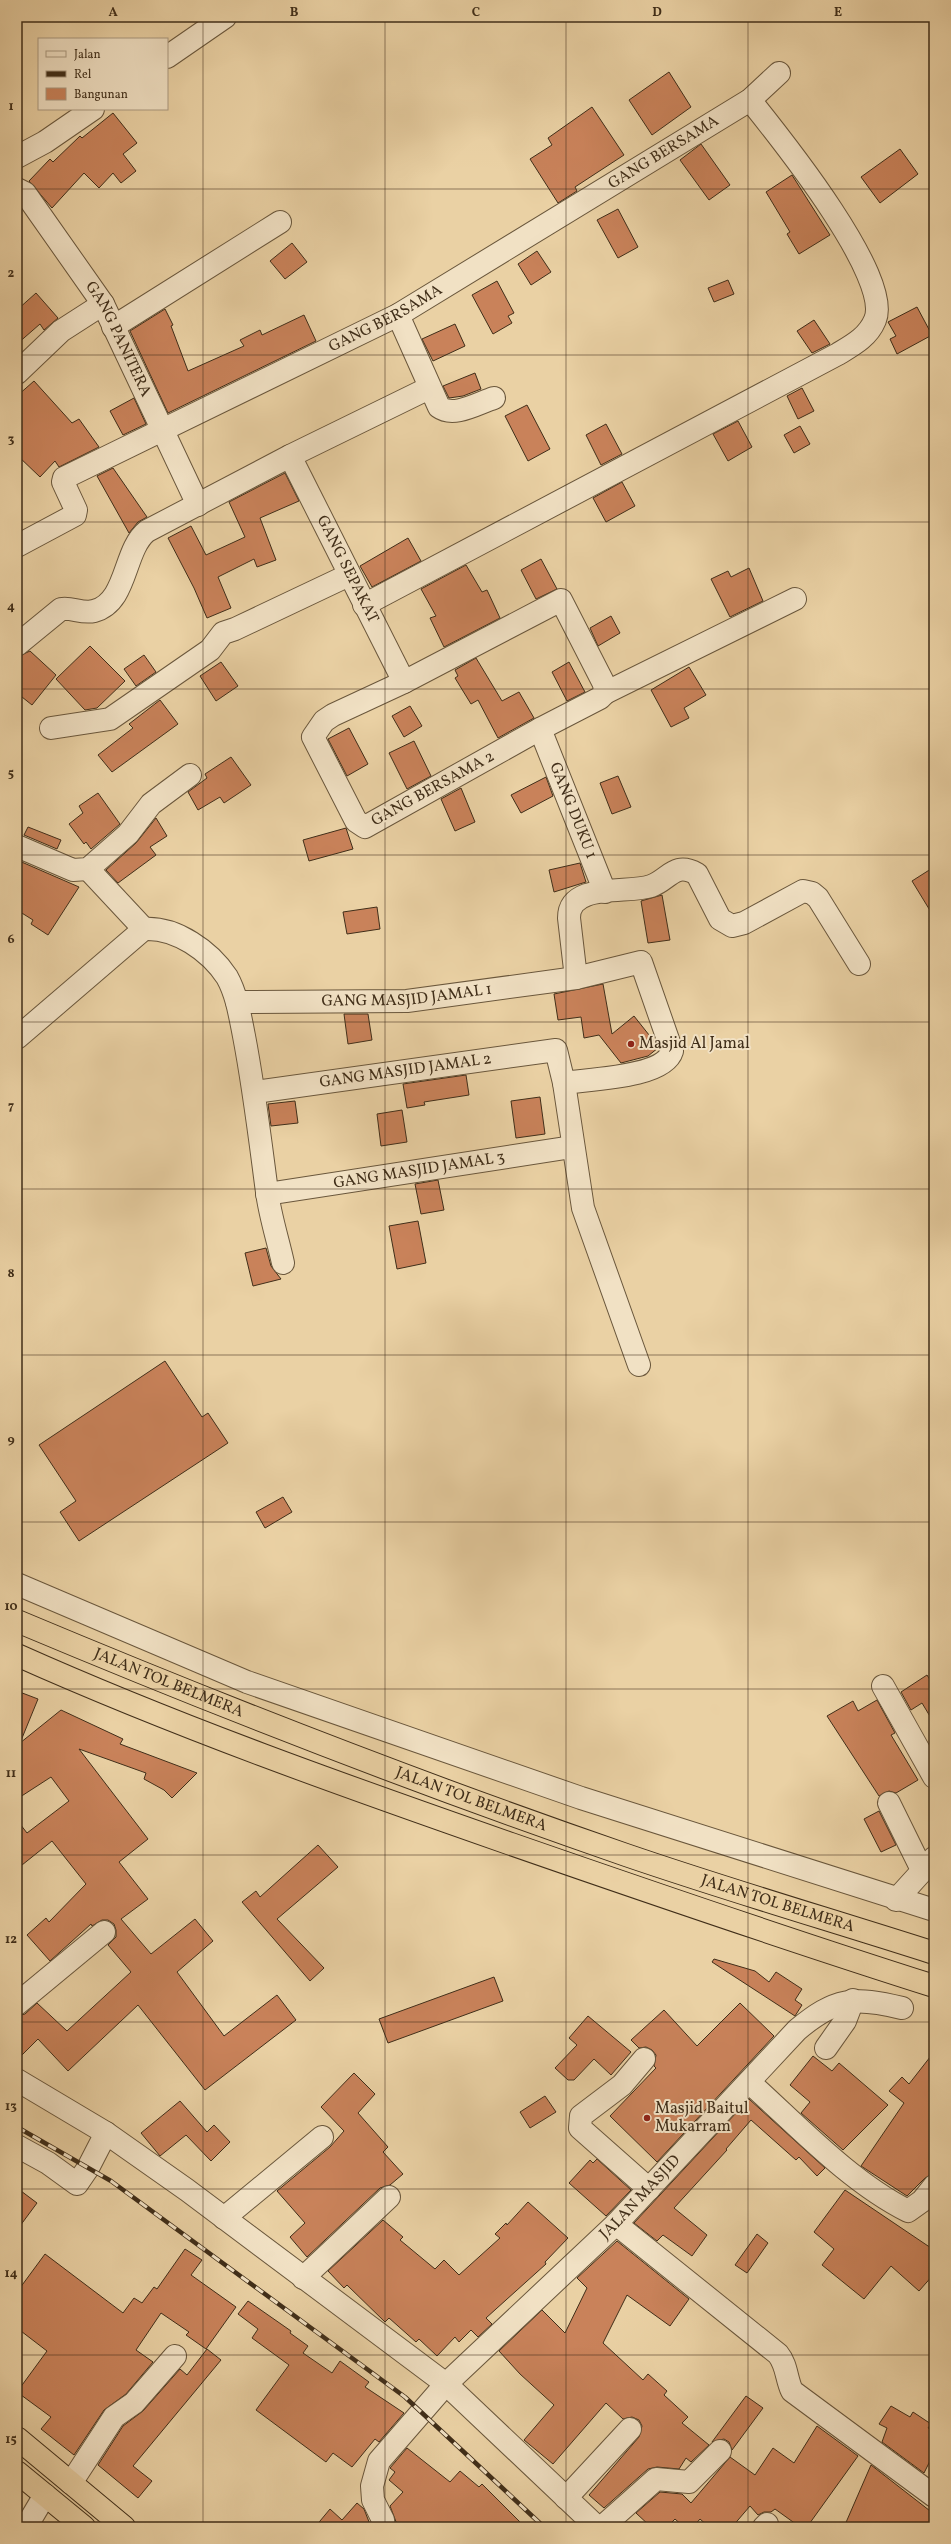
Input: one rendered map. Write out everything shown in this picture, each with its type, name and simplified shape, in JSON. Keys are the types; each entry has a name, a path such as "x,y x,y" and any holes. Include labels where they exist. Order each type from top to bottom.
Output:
{"highway":[{"name":"JALAN TOL BELMERA","path":"17,1621 154,1679 331,1748 626,1855 934,1954"},
{"name":"JALAN TOL BELMERA","path":"17,1655 76,1682 333,1782 800,1944 934,1986"},
{"path":"17,2438 124,2527"},
{"path":"17,2472 84,2527"}],"street":[{"path":"168,56 225,17"},
{"name":"GANG BERSAMA","path":"17,546 75,516 76,510 63,482 64,478 398,315 750,100 779,73"},
{"path":"364,605 838,354 866,335 876,319 878,306 870,277 847,234 801,165 750,100"},
{"path":"17,157 45,142 92,110"},
{"name":"GANG PANITERA","path":"17,189 25,193 103,304 198,505"},
{"path":"113,327 280,222"},
{"path":"17,373 61,331 103,304"},
{"path":"398,315 439,407 445,412 453,412 494,398"},
{"path":"17,645 60,609 67,608 83,612 95,610 108,603 116,591 141,536 290,456 430,388"},
{"name":"GANG SEPAKAT","path":"290,456 404,682"},
{"path":"51,728 110,719 210,650 223,633 235,629 349,575"},
{"path":"605,693 795,599"},
{"name":"GANG BERSAMA 2","path":"560,600 604,684 605,693 600,698 540,728 365,827 356,821 313,737 324,721 404,682 560,600"},
{"name":"GANG DUKU 1","path":"540,728 605,892"},
{"path":"17,846 73,870 88,869 128,834 151,804 190,775"},
{"path":"88,869 144,929"},
{"path":"576,978 569,909 575,900 589,894 652,886 668,874 680,869 690,870 697,874 720,919 732,926 744,923 798,893 812,892 818,898 859,964"},
{"path":"17,1038 144,929 156,928 184,938 208,955 227,978 237,1002 255,1092 267,1194 283,1263"},
{"name":"GANG MASJID JAMAL 1","path":"237,1002 407,1001 576,978 641,962 672,1051 667,1060 652,1070 564,1083"},
{"name":"GANG MASJID JAMAL 2","path":"255,1092 556,1050 564,1083"},
{"path":"564,1083 572,1147 583,1208 639,1365"},
{"name":"GANG MASJID JAMAL 3","path":"267,1194 572,1147"},
{"path":"17,1584 247,1682 581,1798 896,1900 934,1910"},
{"path":"883,1686 934,1777"},
{"path":"890,1803 928,1864 896,1900"},
{"path":"17,2004 104,1932"},
{"path":"826,2048 845,2021 853,2000 877,2002 902,2008"},
{"name":"JALAN MASJID","path":"384,2527 383,2520 373,2500 372,2486 379,2461 446,2384 616,2224 797,2030 819,2012 853,2000"},
{"path":"644,2058 622,2085 581,2116 580,2128 649,2189"},
{"path":"17,2080 106,2133 224,2218 302,2278 446,2384 598,2527"},
{"path":"749,2082 838,2162 894,2203 908,2211 930,2197"},
{"path":"17,2146 48,2163 77,2184 88,2168 106,2133"},
{"path":"224,2218 322,2137"},
{"path":"302,2278 389,2197"},
{"path":"616,2224 778,2354 785,2363 787,2381 792,2391 934,2496"},
{"path":"71,2483 114,2417 134,2403 174,2356"},
{"path":"566,2498 630,2429"},
{"path":"602,2527 656,2479 689,2482 720,2452"},
{"path":"26,2527 45,2495"}],"building":[{"path":"669,72 691,107 652,135 629,100"},
{"path":"592,107 624,155 575,187 577,191 558,203 530,159 552,145 548,138"},
{"path":"113,113 137,143 123,154 136,171 121,183 113,173 99,188 84,173 52,208 29,181 50,159 53,162 80,136 82,138"},
{"path":"701,144 730,185 709,200 680,160"},
{"path":"900,149 918,174 880,203 861,177"},
{"path":"792,175 830,235 799,254 787,234 790,232 766,192"},
{"path":"618,209 638,247 618,258 597,220"},
{"path":"292,243 307,262 285,279 270,261"},
{"path":"537,251 551,272 531,285 518,264"},
{"path":"728,280 734,294 714,302 708,288"},
{"path":"497,281 514,313 508,316 512,323 493,334 472,295"},
{"path":"36,293 58,318 44,330 40,324 17,344 17,310"},
{"path":"917,307 932,335 897,354 890,339 896,336 888,322"},
{"path":"165,309 173,325 171,326 188,371 244,346 240,340 260,330 262,335 304,315 316,341 168,413 130,331"},
{"path":"814,320 830,344 812,353 797,331"},
{"path":"455,324 465,346 433,361 422,339"},
{"path":"475,373 481,389 463,396 449,398 443,386"},
{"path":"34,381 72,423 79,419 99,447 59,467 55,461 40,477 17,455 17,396"},
{"path":"802,388 814,411 798,419 787,396"},
{"path":"134,398 146,424 123,435 110,411"},
{"path":"527,405 550,449 528,461 505,416"},
{"path":"738,421 752,447 728,461 713,434"},
{"path":"606,424 622,454 601,465 586,435"},
{"path":"800,426 810,444 794,453 784,435"},
{"path":"113,468 147,517 138,522 129,533 97,476"},
{"path":"285,473 299,501 260,518 276,560 257,567 254,559 218,577 231,608 207,618 194,588 168,538 191,526 206,555 245,537 229,502"},
{"path":"622,482 635,506 606,522 593,498"},
{"path":"408,538 421,561 372,587 360,566"},
{"path":"541,559 557,589 536,599 521,570"},
{"path":"466,565 482,592 487,590 500,618 444,647 430,618 436,616 421,589"},
{"path":"749,568 763,601 730,617 711,579 728,571 731,577"},
{"path":"611,616 620,633 598,646 590,628"},
{"path":"90,646 125,681 97,708 85,710 56,679"},
{"path":"30,651 56,675 32,705 17,693 17,657"},
{"path":"144,655 156,672 136,686 124,669"},
{"path":"476,658 502,701 519,692 534,718 498,738 478,700 471,704 455,678 458,676 455,670"},
{"path":"221,662 238,686 216,701 200,676"},
{"path":"569,662 585,692 567,701 552,672"},
{"path":"689,667 706,695 684,708 689,718 671,727 651,690"},
{"path":"160,700 178,724 112,772 98,755 133,728 129,724"},
{"path":"410,706 422,726 404,737 392,716"},
{"path":"349,728 368,764 347,776 328,739"},
{"path":"414,741 431,776 407,789 389,753"},
{"path":"231,757 251,785 224,803 220,797 198,810 188,792 207,778 205,774"},
{"path":"618,776 631,807 612,814 600,783"},
{"path":"546,777 553,796 521,813 511,795"},
{"path":"461,788 475,822 455,831 441,799"},
{"path":"98,793 120,824 91,849 86,842 84,844 69,824 83,813 79,806"},
{"path":"156,818 167,836 150,847 156,855 118,883 106,870 136,843"},
{"path":"28,827 61,840 57,849 24,835"},
{"path":"346,828 353,849 309,861 303,840"},
{"path":"17,860 79,887 48,935 31,924 33,920 17,910"},
{"path":"580,863 586,882 554,892 549,870"},
{"path":"934,867 934,917 912,881"},
{"path":"662,895 670,940 648,943 641,901"},
{"path":"377,907 380,929 347,934 343,912"},
{"path":"603,984 612,1034 634,1016 657,1045 658,1048 648,1056 621,1063 599,1035 584,1038 581,1017 558,1020 554,994"},
{"path":"344,1014 368,1014 372,1040 348,1044"},
{"path":"466,1075 469,1095 424,1102 425,1105 407,1108 403,1084"},
{"path":"540,1097 545,1134 516,1138 511,1101"},
{"path":"295,1101 298,1123 271,1126 268,1104"},
{"path":"402,1110 407,1142 381,1146 377,1114"},
{"path":"438,1180 444,1210 421,1214 415,1184"},
{"path":"418,1221 426,1263 397,1269 389,1226"},
{"path":"266,1248 271,1266 281,1279 253,1286 245,1253"},
{"path":"165,1361 202,1417 208,1413 228,1443 79,1541 60,1512 76,1501 39,1445"},
{"path":"283,1497 292,1512 265,1528 256,1512"},
{"path":"927,1675 934,1686 934,1723 922,1703 911,1710 901,1692"},
{"path":"17,1691 38,1699 20,1743 61,1710 123,1739 120,1744 197,1773 172,1798 164,1790 144,1779 146,1773 79,1749 148,1839 119,1862 148,1899 121,1919 151,1954 195,1919 213,1941 177,1972 224,2036 277,1995 296,2020 205,2090 138,2005 68,2071 38,2039 17,2060 17,2016 25,2014 37,2003 67,2031 131,1972 108,1945 116,1937 116,1930 114,1924 108,1920 102,1920 92,1926 91,1924 50,1961 27,1935 46,1918 49,1922 86,1884 52,1841 17,1869 17,1820 27,1833 69,1801 51,1777 17,1799"},
{"path":"877,1700 895,1733 891,1735 918,1780 896,1793 889,1791 879,1796 827,1716 853,1701 858,1711"},
{"path":"879,1811 896,1845 881,1852 864,1819"},
{"path":"318,1845 338,1867 277,1919 324,1968 310,1981 242,1902 256,1891 260,1897"},
{"path":"714,1959 755,1971 769,1982 776,1972 802,1989 795,2000 802,2005 795,2016 712,1962"},
{"path":"494,1977 503,2001 388,2043 379,2019"},
{"path":"740,2003 774,2036 657,2162 610,2116 656,2068 654,2066 656,2055 652,2050 646,2047 639,2048 631,2040 664,2010 697,2046"},
{"path":"588,2016 631,2052 611,2075 594,2059 574,2080 568,2080 555,2068 577,2045 569,2038"},
{"path":"934,2052 934,2174 925,2178 907,2196 861,2166 904,2103 889,2091 902,2077 909,2084"},
{"path":"813,2056 832,2071 839,2063 888,2105 843,2150 801,2113 810,2102 790,2085"},
{"path":"354,2073 375,2094 358,2113 388,2147 383,2152 403,2174 390,2185 380,2188 307,2257 290,2237 305,2223 277,2191 330,2147 344,2131 321,2107"},
{"path":"545,2096 556,2112 530,2128 520,2112"},
{"path":"749,2099 825,2168 817,2176 799,2157 796,2160 751,2120 726,2149 727,2150 674,2208 707,2235 692,2256 663,2235 657,2241 634,2223"},
{"path":"180,2101 207,2132 214,2125 230,2142 211,2161 186,2135 160,2156 141,2133"},
{"path":"597,2159 631,2190 606,2216 569,2183 590,2160 593,2163"},
{"path":"17,2188 37,2203 17,2230"},
{"path":"845,2190 934,2250 934,2274 919,2291 891,2266 864,2299 822,2265 834,2249 814,2232"},
{"path":"528,2202 568,2238 545,2262 546,2264 486,2318 492,2324 478,2337 471,2330 459,2342 455,2337 437,2356 419,2339 416,2342 389,2318 385,2322 347,2285 344,2288 328,2271 383,2220 403,2237 400,2240 435,2269 444,2260 459,2275 500,2238 495,2234 506,2223 507,2225"},
{"path":"757,2234 768,2243 747,2273 735,2265"},
{"path":"617,2241 689,2299 670,2326 627,2295 603,2343 643,2380 648,2374 667,2391 664,2395 688,2417 682,2423 709,2445 691,2462 686,2458 679,2469 657,2467 648,2469 604,2508 589,2495 639,2437 642,2426 639,2420 632,2417 623,2419 606,2403 553,2464 524,2440 554,2405 520,2374 499,2351 542,2310 565,2333 587,2288 577,2278"},
{"path":"185,2249 202,2260 191,2275 236,2307 206,2349 186,2335 189,2332 161,2313 136,2350 153,2362 126,2394 104,2410 74,2455 41,2429 51,2417 17,2392 47,2351 17,2328 17,2292 45,2254 123,2313 134,2298 142,2303 154,2287 157,2289"},
{"path":"248,2301 291,2331 290,2333 308,2346 303,2353 332,2373 340,2361 369,2382 365,2387 404,2413 379,2442 375,2439 352,2467 333,2453 326,2462 256,2410 289,2365 252,2338 258,2329 238,2314"},
{"path":"207,2349 221,2360 133,2466 152,2481 138,2498 98,2465 123,2426 143,2411 180,2369 187,2375"},
{"path":"746,2396 763,2408 732,2450 729,2442 724,2439 712,2442"},
{"path":"891,2406 910,2417 913,2412 931,2424 928,2428 934,2431 934,2453 924,2473 882,2442 887,2428 879,2424"},
{"path":"817,2426 858,2456 807,2527 800,2527 775,2509 771,2512 764,2512 758,2515 750,2506 732,2527 709,2527 700,2519 693,2527 684,2527 675,2519 667,2527 651,2527 636,2513 660,2492 682,2494 691,2503 730,2457 755,2475 773,2448 794,2463"},
{"path":"407,2448 450,2482 460,2471 479,2487 482,2484 525,2527 398,2527 390,2506 403,2492 389,2480 395,2472 390,2468"},
{"path":"871,2465 934,2514 934,2527 844,2527"},
{"path":"357,2503 364,2509 371,2527 315,2527 330,2509 342,2520"}],"railway":[{"path":"17,2127 111,2181 405,2397 544,2527"}],"place":[{"name":"Masjid Al Jamal","path":"631,1044"},
{"name":"Masjid Baitul Mukarram","path":"647,2118"}]}
